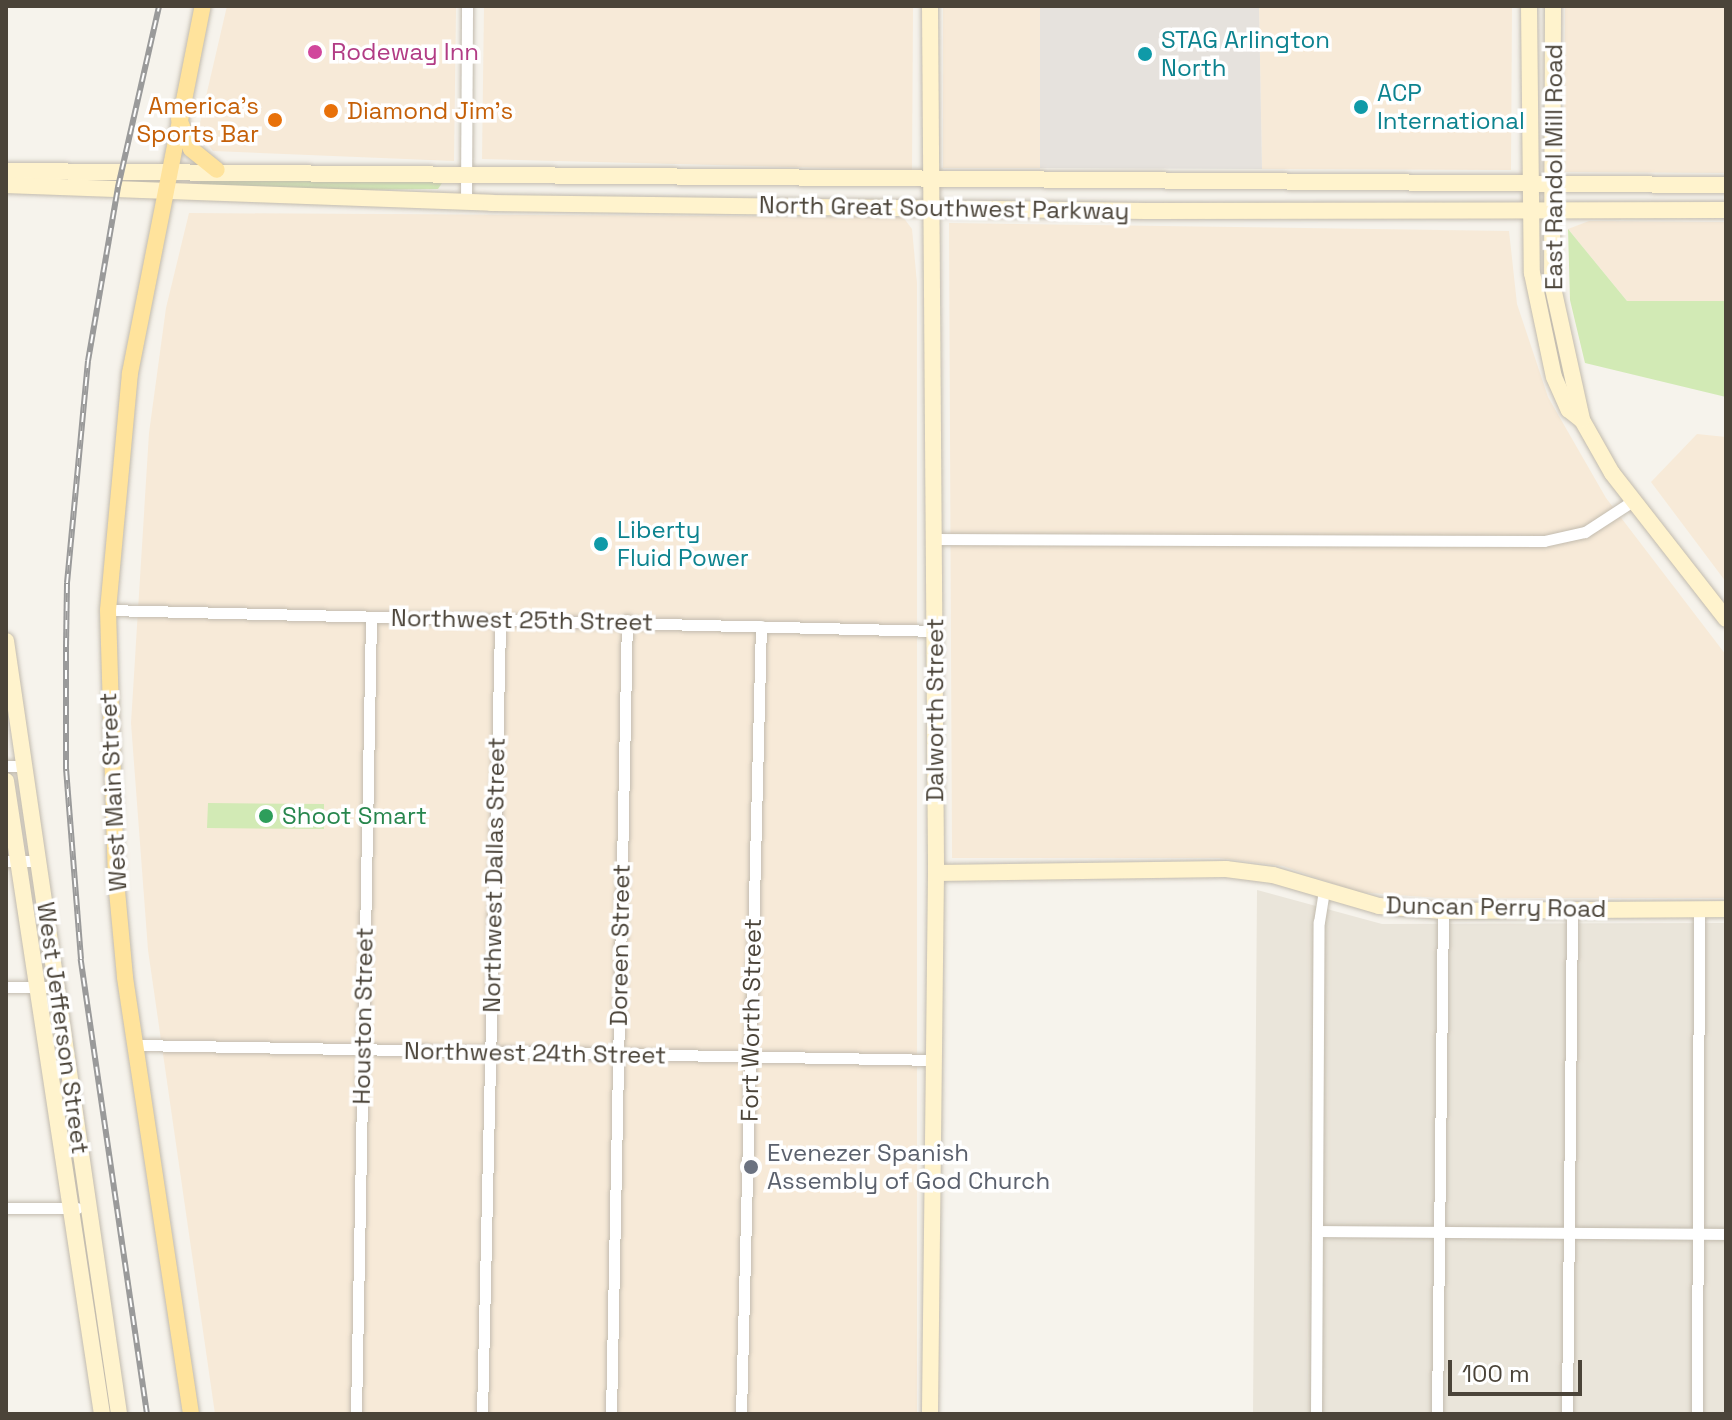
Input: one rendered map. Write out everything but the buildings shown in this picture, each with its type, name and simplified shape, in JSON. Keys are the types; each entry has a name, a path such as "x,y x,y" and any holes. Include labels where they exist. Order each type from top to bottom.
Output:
{"main road":[{"name":"West Main Street","path":"191,1414 135,1045 116,880 108,610 130,373 163,190 203,6"},
{"name":"Dalworth Street","path":"930,6 936,873 930,1414"},
{"name":"East Randol Mill Road","path":"1529,6 1528,209 1532,273 1545,346 1569,410 1582,420 1634,500 1726,619"},
{"name":"East Randol Mill Road","path":"1553,6 1552,283 1582,420"},
{"path":"178,118 191,149 217,170"},
{"name":"North Great Southwest Parkway","path":"6,171 217,170 930,182 1726,185"},
{"path":"539,174 539,203"},
{"name":"North Great Southwest Parkway","path":"6,185 163,190 238,197 466,202 930,208 1726,210"},
{"name":"West Jefferson Street","path":"6,641 12,722 25,766 57,987 81,1207 90,1334 102,1414"},
{"name":"West Jefferson Street","path":"6,781 13,861 107,1330 119,1414"},
{"name":"Duncan Perry Road","path":"936,873 1226,869 1273,875 1379,906 1443,911 1726,909"},
{"path":"90,1334 107,1330"}],"street":[{"path":"466,202 467,6"},
{"path":"932,539 1544,541 1585,532 1634,500"},
{"name":"Northwest 25th Street","path":"108,610 500,624 627,620 935,631"},
{"name":"Houston Street","path":"356,1414 371,619"},
{"name":"Doreen Street","path":"611,1414 627,620"},
{"name":"Northwest Dallas Street","path":"482,1414 500,624"},
{"name":"Fort Worth Street","path":"741,1414 761,626"},
{"path":"6,766 25,766"},
{"path":"13,861 39,861"},
{"path":"1316,1414 1319,922 1324,890"},
{"path":"1697,1414 1699,909"},
{"path":"1567,1414 1572,910"},
{"path":"1437,1414 1443,911"},
{"path":"6,987 57,987"},
{"name":"Northwest 24th Street","path":"135,1045 935,1060"},
{"path":"6,1208 81,1207"},
{"path":"1318,1231 1726,1234"}],"shaded area":[{"path":"227,6 456,6 454,161 213,151 198,131"},
{"path":"484,6 913,6 912,170 482,159"},
{"path":"943,6 1040,6 1040,168 943,168"},
{"path":"1040,6 1259,6 1262,169 1040,168"},
{"path":"1259,6 1512,6 1511,170 1262,169"},
{"path":"1565,6 1726,6 1726,173 1564,172"},
{"path":"189,213 903,217 912,229 917,283 917,1414 215,1414 148,950 131,723 149,433 166,308"},
{"path":"1589,221 1726,222 1726,301 1627,301 1568,229"},
{"path":"949,223 1509,231 1517,304 1548,397 1606,498 1726,655 1726,898 1438,898 1357,892 1283,866 1219,858 952,858"},
{"path":"1697,434 1726,437 1726,582 1651,482"},
{"path":"1257,890 1382,924 1726,923 1726,1414 1253,1414"}],"green space":[{"path":"200,179 442,183 438,189 343,190 200,186"},
{"path":"1568,229 1627,301 1726,301 1726,397 1585,363 1570,300"},
{"name":"Shoot Smart","path":"208,803 324,804 324,829 207,828"}],"railway":[{"path":"147,1414 81,959 66,769 66,647 67,583 88,361 118,187 159,6"}],"place":[{"name":"Rodeway Inn","path":"315,52"},
{"name":"STAG Arlington North","path":"1145,54"},
{"name":"ACP International","path":"1361,107"},
{"name":"Diamond Jim's","path":"331,111"},
{"name":"America's Sports Bar","path":"275,120"},
{"name":"Liberty Fluid Power","path":"601,544"},
{"name":"Shoot Smart","path":"266,816"},
{"name":"Evenezer Spanish Assembly of God Church","path":"751,1167"}]}
